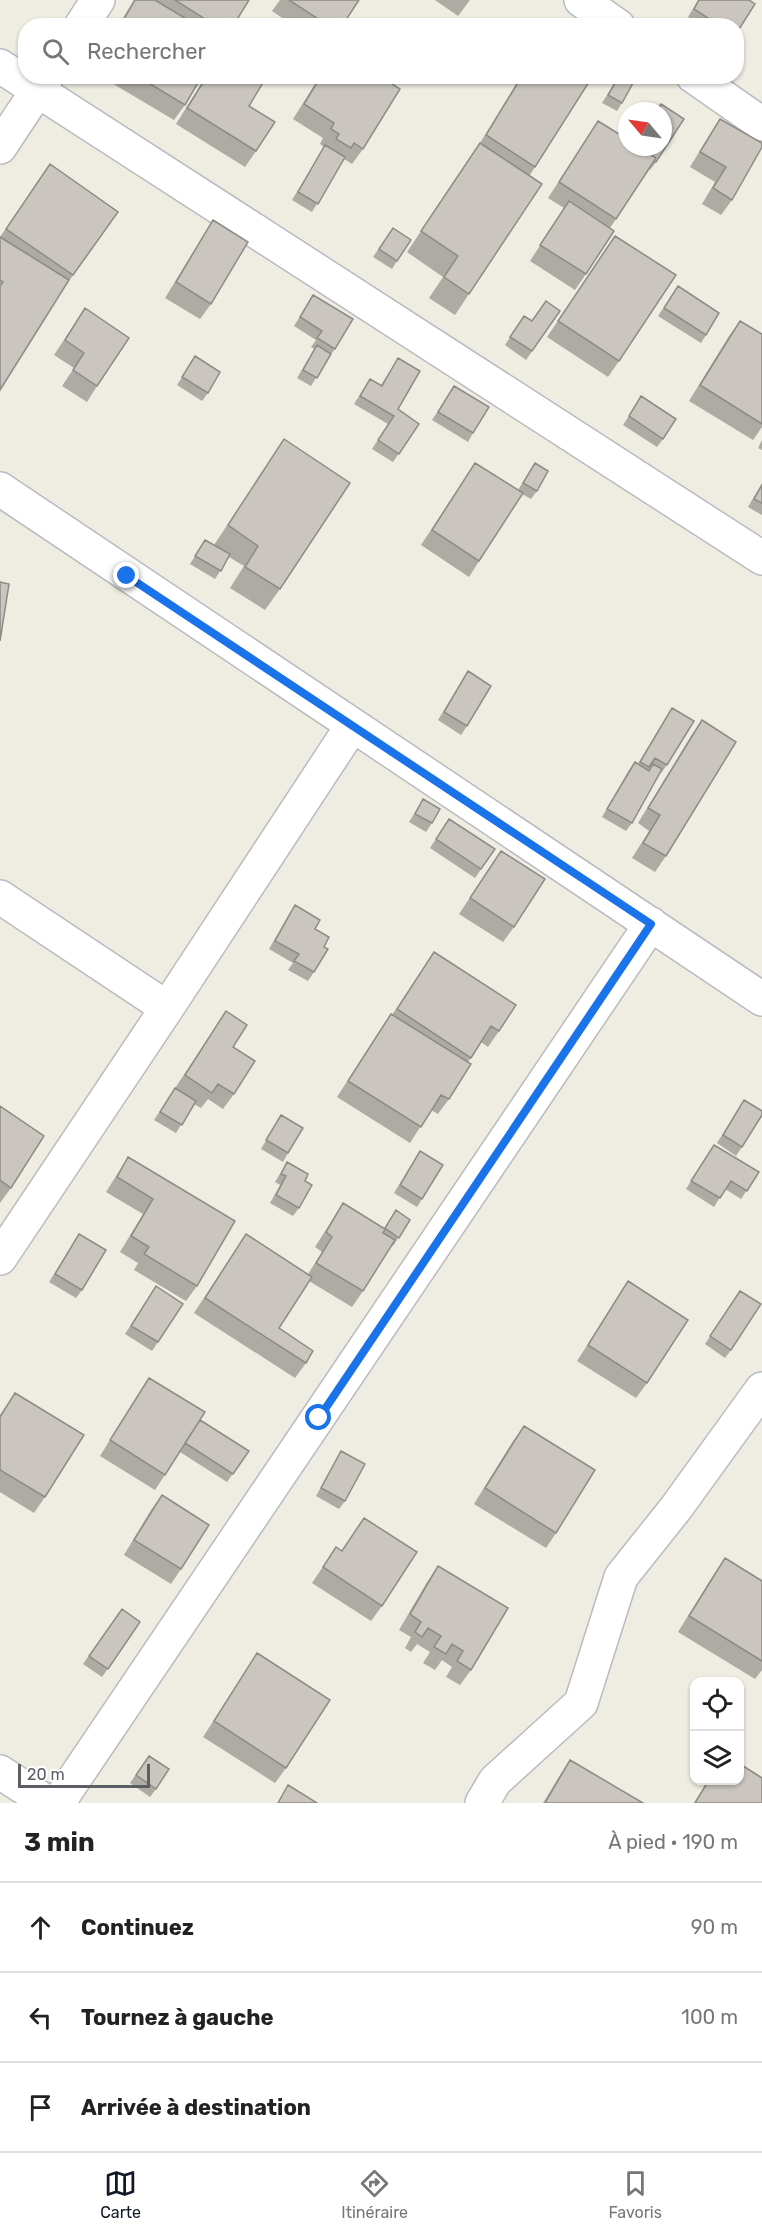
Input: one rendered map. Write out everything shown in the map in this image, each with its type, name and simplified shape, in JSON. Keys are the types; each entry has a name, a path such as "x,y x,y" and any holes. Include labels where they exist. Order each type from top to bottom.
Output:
{"street":[{"path":"86,18 98,0"},
{"path":"580,0 606,18"},
{"path":"0,66 18,74"},
{"path":"0,147 42,84 762,558"},
{"path":"704,84 762,124"},
{"path":"0,489 762,999"},
{"path":"0,1258 352,726"},
{"path":"0,897 167,1008"},
{"path":"58,1803 651,924"},
{"path":"482,1803 495,1781 581,1703 621,1577 676,1508 762,1389"},
{"path":"0,1772 48,1803"}],"building":[{"path":"135,0 155,0 185,18 125,18"},
{"path":"175,0 249,0 238,18 203,18"},
{"path":"289,0 359,0 347,18 317,18"},
{"path":"699,0 749,0 755,4 744,21 744,18 708,18 694,9"},
{"path":"150,84 197,84 185,105"},
{"path":"202,84 262,84 249,106 275,122 256,151 187,108"},
{"path":"316,84 392,84 400,89 363,149 354,143 351,148 336,139 339,134 331,129 334,123 304,104"},
{"path":"517,84 588,84 535,167 486,135"},
{"path":"614,84 632,84 623,102 608,95"},
{"path":"672,111 684,119 672,137"},
{"path":"720,119 762,143 762,147 732,200 713,188 726,167 700,152"},
{"path":"598,121 618,133 618,156 653,156 656,158 616,219 559,182"},
{"path":"480,143 542,184 469,294 444,277 458,256 421,231"},
{"path":"325,145 345,157 318,204 298,192"},
{"path":"50,164 118,212 73,275 6,229"},
{"path":"569,201 614,231 586,274 540,245"},
{"path":"213,220 248,242 211,304 176,282"},
{"path":"393,228 411,240 397,261 379,249"},
{"path":"615,236 676,275 619,361 558,321"},
{"path":"0,237 69,280 0,390 0,286 3,282 0,280"},
{"path":"678,286 719,313 706,335 664,308"},
{"path":"313,295 353,319 335,349 317,338 322,331 300,317"},
{"path":"546,301 560,311 532,351 510,337 524,316 532,321"},
{"path":"85,308 129,338 97,386 73,370 84,353 65,340"},
{"path":"740,321 762,334 762,424 700,385"},
{"path":"317,345 331,354 317,378 303,370"},
{"path":"195,356 220,372 208,393 182,377"},
{"path":"398,358 420,371 398,409 419,424 399,454 378,440 394,416 360,396 370,379 382,386"},
{"path":"454,386 489,407 473,433 438,412"},
{"path":"641,396 676,419 663,439 629,416"},
{"path":"284,439 350,483 280,589 245,567 258,546 228,525"},
{"path":"475,463 523,493 479,561 432,530"},
{"path":"535,463 548,471 537,491 523,483"},
{"path":"762,485 762,503 754,499"},
{"path":"205,540 230,554 221,571 195,556"},
{"path":"0,582 9,584 0,641"},
{"path":"468,671 491,686 467,726 444,712"},
{"path":"672,708 694,721 667,765 655,758 649,767 640,762"},
{"path":"702,720 736,742 666,856 643,843 660,815 648,808"},
{"path":"635,762 649,771 653,764 662,769 632,823 607,809"},
{"path":"423,799 440,809 432,823 415,814"},
{"path":"449,819 495,849 481,869 436,839"},
{"path":"501,851 545,879 514,927 470,898"},
{"path":"295,905 320,920 315,929 329,937 324,947 328,949 314,972 294,961 299,954 275,941"},
{"path":"434,952 516,1005 499,1031 491,1026 471,1058 397,1009"},
{"path":"226,1011 247,1025 233,1047 255,1061 234,1094 218,1084 212,1093 185,1075"},
{"path":"391,1014 471,1064 449,1099 441,1095 421,1127 348,1081"},
{"path":"175,1088 196,1101 182,1125 160,1112"},
{"path":"744,1100 762,1111 762,1115 742,1147 723,1135"},
{"path":"0,1106 44,1136 11,1188 0,1180"},
{"path":"281,1115 303,1128 288,1153 266,1140"},
{"path":"714,1145 759,1172 747,1191 731,1181 720,1198 691,1181"},
{"path":"420,1151 443,1165 422,1199 400,1185"},
{"path":"128,1157 235,1221 197,1286 144,1254 149,1247 131,1236 153,1199 117,1177"},
{"path":"287,1162 308,1174 305,1181 312,1185 299,1208 276,1195 286,1176 281,1174"},
{"path":"343,1203 385,1229 383,1233 395,1240 363,1291 316,1263 332,1237 326,1232"},
{"path":"396,1210 410,1220 399,1238 385,1228"},
{"path":"79,1234 106,1250 82,1290 55,1274"},
{"path":"246,1234 312,1277 279,1328 313,1351 306,1363 205,1298"},
{"path":"628,1281 688,1320 647,1383 588,1345"},
{"path":"156,1286 183,1304 158,1342 131,1326"},
{"path":"740,1291 761,1304 731,1350 710,1336"},
{"path":"149,1378 205,1412 165,1475 110,1440"},
{"path":"15,1393 84,1435 45,1497 0,1470 0,1417"},
{"path":"200,1420 249,1451 233,1474 185,1443"},
{"path":"524,1426 595,1470 556,1533 485,1488"},
{"path":"341,1451 365,1464 345,1501 321,1488"},
{"path":"162,1495 209,1525 181,1569 134,1540"},
{"path":"364,1518 417,1552 382,1606 323,1567 336,1547 342,1551"},
{"path":"725,1558 762,1581 762,1661 689,1616"},
{"path":"438,1566 508,1608 471,1670 457,1661 463,1651 452,1644 446,1654 434,1647 441,1636 428,1628 422,1637 415,1632 421,1622 410,1614"},
{"path":"122,1609 140,1622 108,1669 89,1656"},
{"path":"257,1653 330,1700 286,1768 214,1721"},
{"path":"149,1756 169,1769 156,1789 136,1775"},
{"path":"570,1760 643,1803 545,1803"},
{"path":"744,1767 762,1778 762,1803 695,1803 706,1785 744,1785"},
{"path":"288,1785 317,1803 278,1803"}],"route":[{"path":"127,576 651,924 319,1418"}]}
